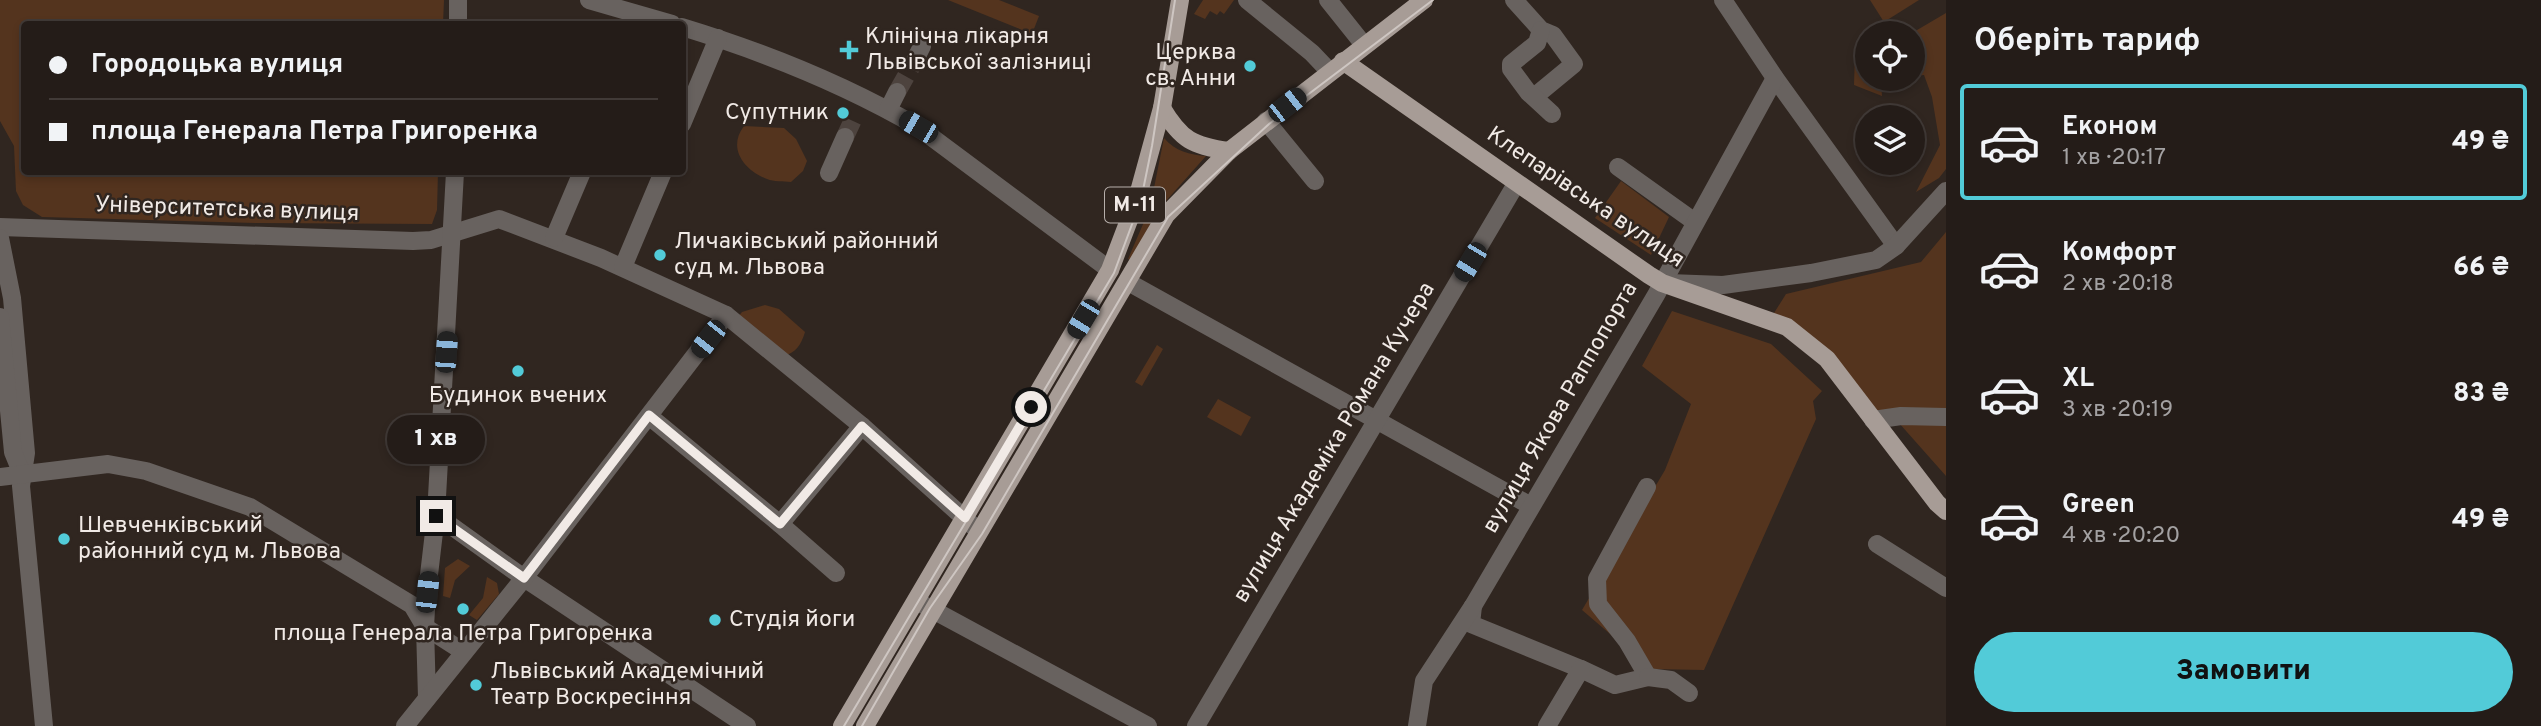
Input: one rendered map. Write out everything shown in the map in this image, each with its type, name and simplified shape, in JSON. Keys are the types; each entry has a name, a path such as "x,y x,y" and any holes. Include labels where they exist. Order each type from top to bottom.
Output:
{"main road":[{"name":"М-11","path":"842,726 1110,270 1137,199 1162,108 1180,0"},
{"name":"М-11","path":"865,726 1166,215 1229,151 1424,0"},
{"name":"Клепарівська вулиця","path":"1336,66 1662,283 1787,327 1827,359 1937,503 1946,511"},
{"path":"1162,108 1183,137 1205,148 1229,151"}],"street":[{"path":"458,0 458,21"},
{"path":"589,0 662,21"},
{"path":"1247,0 1312,53 1336,66"},
{"path":"1328,0 1364,45"},
{"path":"1514,0 1541,30 1553,35 1574,64 1534,97"},
{"path":"1723,0 1775,78 1896,246"},
{"path":"686,28 750,47 860,105 888,110 918,127 1110,270"},
{"path":"1541,30 1537,43 1511,64 1511,69 1552,114"},
{"path":"686,114 718,38"},
{"name":"вулиця Якова Раппопорта","path":"1416,726 1424,681 1473,606 1662,283 1775,78"},
{"path":"888,110 897,92"},
{"path":"1266,121 1315,181"},
{"path":"829,173 845,137"},
{"path":"1618,167 1695,222"},
{"path":"427,698 425,627 436,516 455,175"},
{"path":"554,238 581,175"},
{"path":"623,267 662,175"},
{"name":"вулиця Академіка Романа Кучера","path":"1196,726 1516,184"},
{"path":"1662,283 1723,285 1811,273 1875,260 1896,246 1946,191"},
{"name":"Університетська вулиця","path":"0,227 413,241 432,240 499,219 554,238 623,267 726,315 862,426 979,532"},
{"path":"0,238 12,298 16,337 26,453 22,474 44,726"},
{"path":"1128,282 1531,506"},
{"path":"405,726 524,578 726,315"},
{"path":"0,317 13,452 22,474"},
{"path":"649,415 836,573"},
{"path":"1873,420 1901,416 1946,417"},
{"path":"780,524 862,426"},
{"path":"0,477 108,464 146,471 250,507 412,605 425,627 464,652"},
{"path":"1647,487 1597,579 1598,604 1627,641 1648,677"},
{"path":"436,516 524,578 747,726"},
{"path":"1877,544 1946,588"},
{"path":"916,600 1148,726"},
{"path":"1473,606 1471,624 1581,668 1615,685 1648,677 1671,680 1689,694"},
{"path":"1547,726 1581,668"}],"shaded area":[{"path":"0,0 444,0 443,21 21,21 21,175 438,175 437,210 432,224 255,223 42,217 23,205 16,191 14,146 0,121"},
{"path":"948,0 999,0 1039,16 1032,34"},
{"path":"1203,0 1234,0 1224,14 1220,11 1217,15 1210,11 1205,19 1194,14"},
{"path":"1870,0 1919,0 1886,21"},
{"path":"1946,13 1946,169 1939,178 1916,192 1940,145 1932,97 1925,78 1925,25"},
{"path":"1869,91 1882,91 1882,96"},
{"path":"744,126 784,128 796,139 807,161 803,171 791,182 770,180 751,170 740,157 738,150 739,134"},
{"path":"1164,138 1183,152 1206,156 1157,211 1132,261 1128,259 1150,208"},
{"path":"1621,181 1669,217 1651,255 1595,218"},
{"path":"1946,232 1946,476 1891,414 1874,411 1774,313 1786,294 1921,262"},
{"path":"765,305 779,309 805,332 795,351 783,356 738,317 742,312"},
{"path":"1672,311 1771,344 1822,391 1813,401 1816,419 1704,670 1651,669 1582,610 1665,470 1691,404 1642,366"},
{"path":"1157,345 1163,349 1142,386 1135,382"},
{"path":"1218,399 1251,417 1241,436 1207,417"},
{"path":"458,559 470,566 455,580 450,598 443,596 445,568"},
{"path":"487,577 497,583 499,594 477,620 469,615 483,598"}],"tunnel":[{"path":"897,92 914,62"},
{"path":"845,137 856,113"}],"tram line":[{"path":"844,726 1114,273 1141,200 1175,0"},
{"path":"862,726 930,608 982,534 1168,217 1269,124 1433,0"}],"place":[{"name":"Клінічна лікарня Львівської залізниці","path":"849,50"},
{"name":"Церква св. Анни","path":"1250,66"},
{"name":"Супутник","path":"843,113"},
{"name":"Личаківський районний суд м. Львова","path":"660,255"},
{"name":"Будинок вчених","path":"518,371"},
{"name":"Шевченківський районний суд м. Львова","path":"64,539"},
{"name":"площа Генерала Петра Григоренка","path":"463,609"},
{"name":"Студія йоги","path":"715,620"},
{"name":"Львівський Академічний Театр Воскресіння","path":"476,685"}],"route":[{"path":"436,516 524,578 649,415 780,524 862,426 965,518 1031,407"}]}
